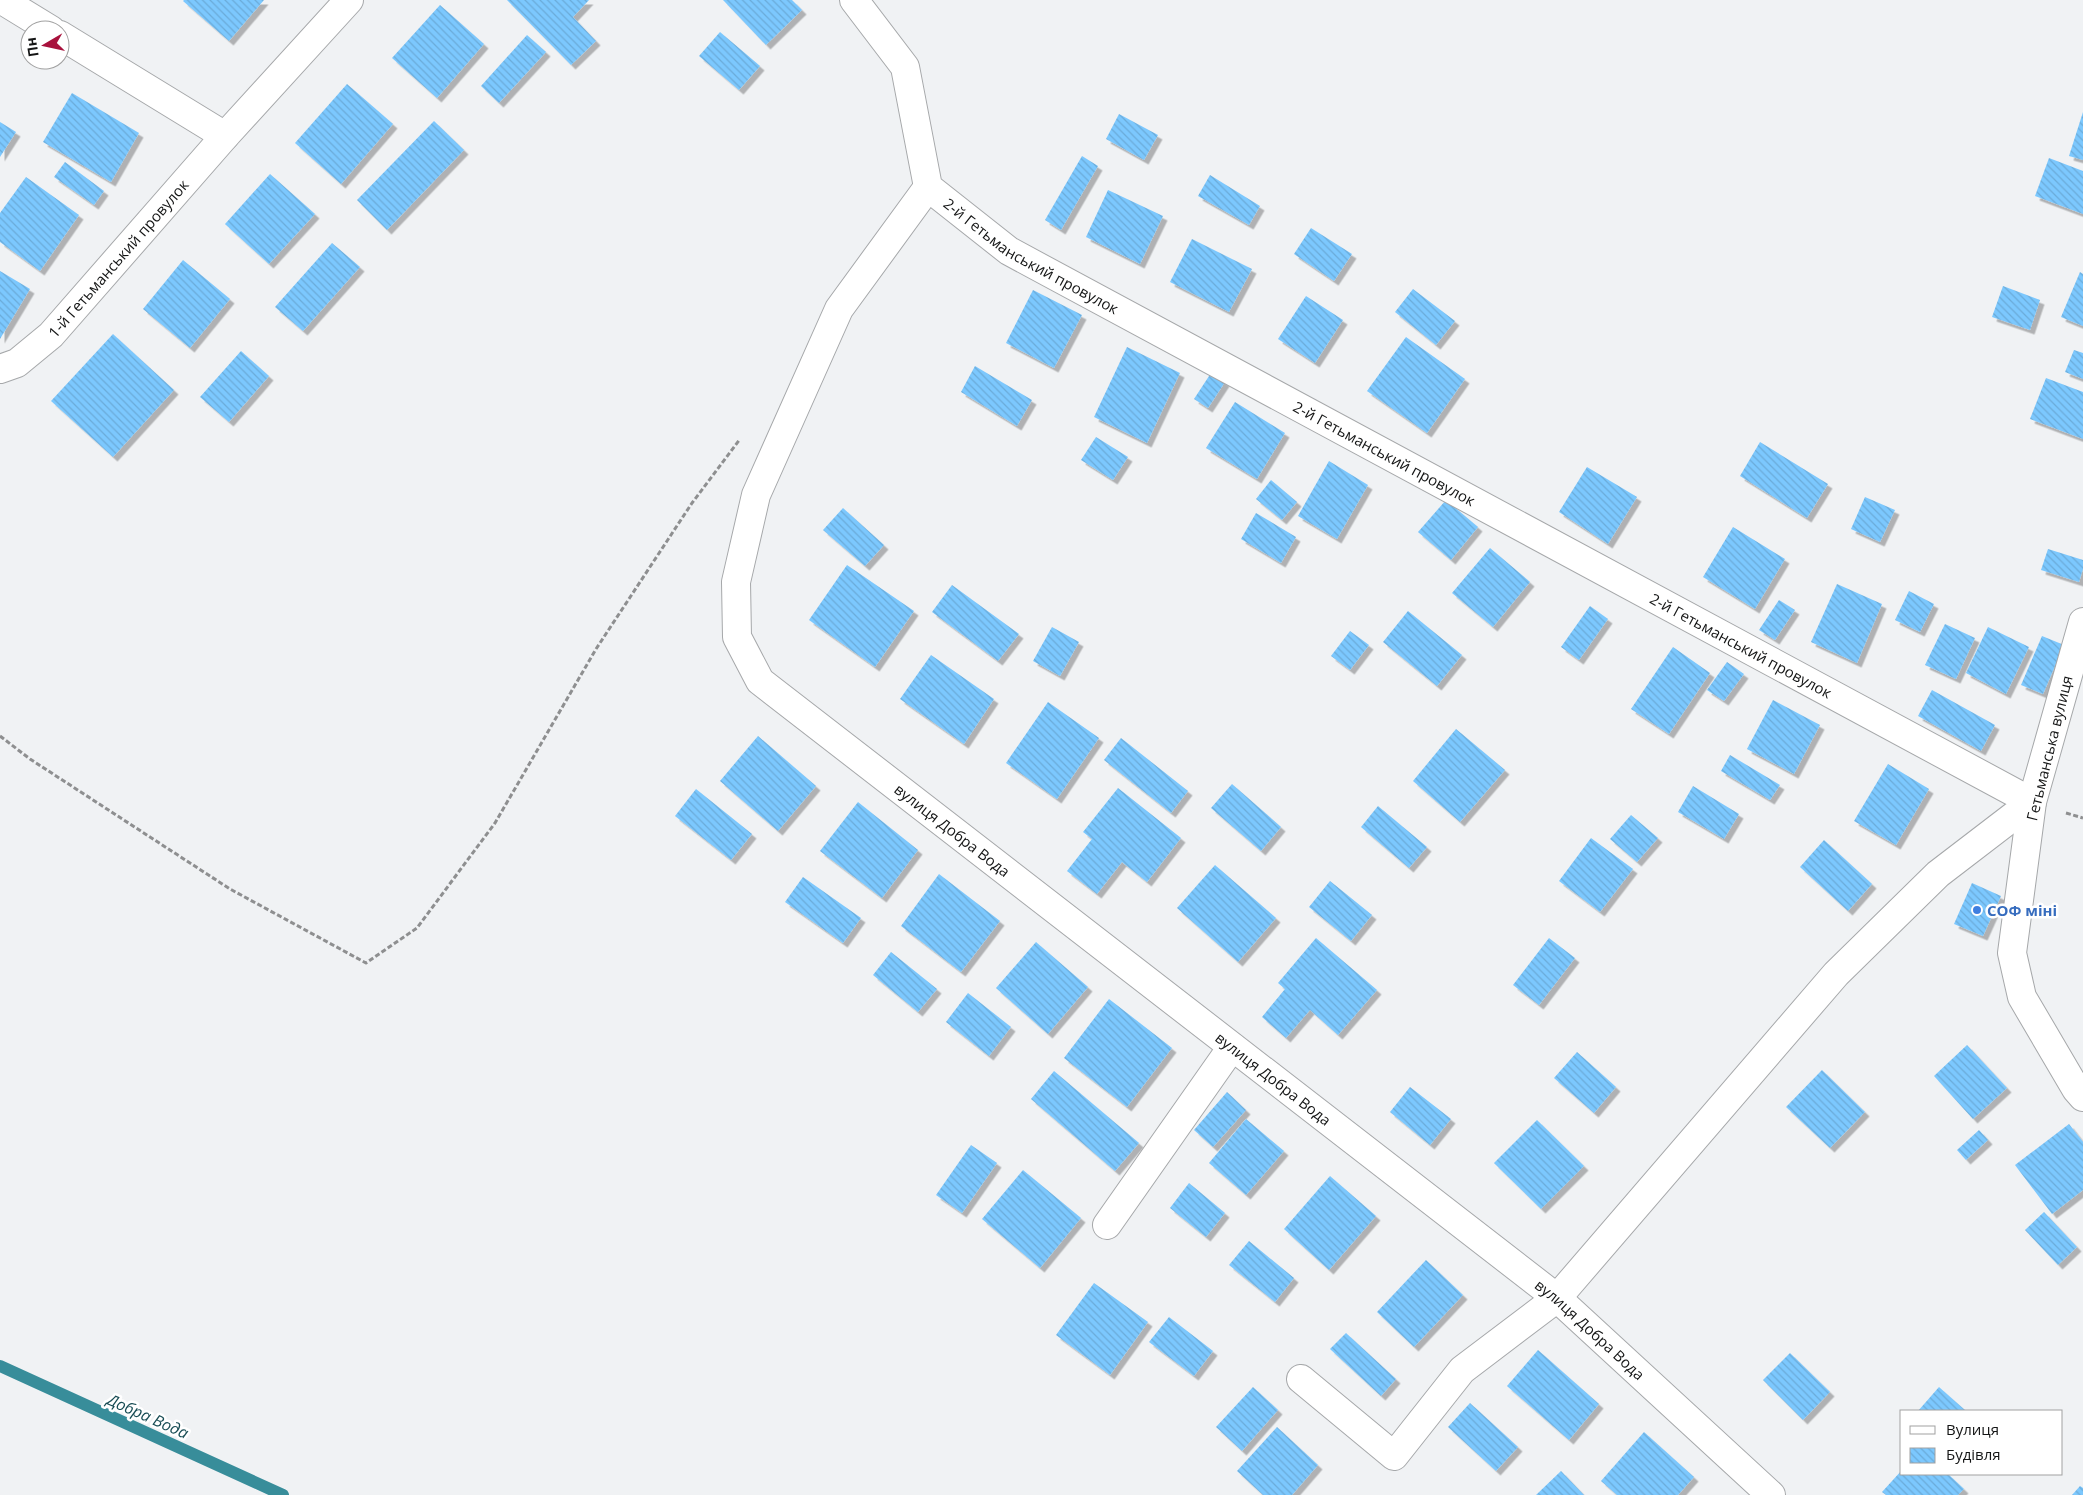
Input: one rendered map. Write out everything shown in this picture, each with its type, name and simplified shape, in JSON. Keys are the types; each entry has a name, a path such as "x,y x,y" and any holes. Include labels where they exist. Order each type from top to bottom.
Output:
{"street":[{"path":"2,0 35,20"},
{"name":"1-й Гетьманський провулок","path":"0,369 17,363 51,335 225,136 349,0"},
{"path":"854,0 905,68 928,187"},
{"path":"70,41 225,136"},
{"name":"вулиця Добра Вода","path":"928,187 839,309 756,495 736,582 736,591 737,637 760,680 1557,1298 1771,1495"},
{"name":"2-й Гетьманський провулок","path":"928,187 1009,252 2032,802"},
{"name":"Гетьманська вулиця","path":"2083,622 2032,802 2012,953 2022,997 2076,1089 2083,1097"},
{"path":"1301,1379 1394,1456 1462,1370 1557,1298 1836,974 1938,874 2032,802"},
{"path":"1107,1225 1232,1047"}],"path":[{"path":"0,736 30,759 230,889 366,963 417,928 495,823 596,649 692,503 745,433"}],"building":[{"path":"184,0 264,0 229,41"},
{"path":"507,0 589,0 573,17 596,41 571,65"},
{"path":"723,0 792,0 802,10 766,45"},
{"path":"440,5 484,44 437,98 392,58"},
{"path":"720,32 760,66 739,90 699,56"},
{"path":"527,35 546,52 499,103 481,86"},
{"path":"347,84 393,124 341,184 295,143"},
{"path":"72,93 139,133 111,182 43,142"},
{"path":"2083,112 2083,160 2069,156"},
{"path":"1119,114 1158,135 1144,160 1106,139"},
{"path":"434,121 464,150 387,230 357,200"},
{"path":"0,122 16,132 0,157"},
{"path":"1082,156 1098,166 1061,230 1045,220"},
{"path":"2049,158 2083,171 2083,214 2035,196"},
{"path":"65,162 104,191 94,205 54,177"},
{"path":"270,174 315,214 269,264 225,224"},
{"path":"1210,175 1260,206 1249,225 1198,196"},
{"path":"26,177 79,215 40,271 0,242 0,213"},
{"path":"1108,190 1163,216 1140,264 1086,237"},
{"path":"1311,228 1352,254 1334,281 1294,254"},
{"path":"1192,239 1252,269 1229,312 1170,282"},
{"path":"332,243 360,267 303,331 275,307"},
{"path":"183,260 230,299 190,348 143,309"},
{"path":"0,271 30,289 0,339"},
{"path":"2080,272 2083,274 2083,326 2061,317"},
{"path":"2003,286 2040,300 2030,330 1992,317"},
{"path":"1413,289 1455,321 1436,345 1395,312"},
{"path":"1033,290 1082,315 1054,368 1006,343"},
{"path":"1306,296 1343,320 1315,363 1278,339"},
{"path":"113,334 174,390 113,457 51,401"},
{"path":"1406,337 1465,379 1427,433 1367,391"},
{"path":"1127,347 1180,373 1147,443 1094,417"},
{"path":"2074,350 2083,353 2083,379 2065,372"},
{"path":"241,351 269,376 229,422 200,397"},
{"path":"975,366 1032,400 1017,426 961,392"},
{"path":"1211,373 1225,382 1208,408 1194,399"},
{"path":"2046,378 2083,392 2083,439 2030,419"},
{"path":"1235,402 1285,433 1257,479 1206,448"},
{"path":"1096,437 1128,457 1113,480 1081,460"},
{"path":"1760,442 1828,484 1807,518 1740,476"},
{"path":"1329,461 1368,485 1337,539 1298,516"},
{"path":"1587,467 1637,497 1608,544 1559,512"},
{"path":"1271,480 1297,502 1282,520 1256,499"},
{"path":"1865,497 1895,510 1880,542 1851,529"},
{"path":"1446,500 1478,527 1451,560 1418,532"},
{"path":"843,508 884,545 865,566 823,530"},
{"path":"1256,513 1296,537 1281,563 1241,539"},
{"path":"1733,527 1785,559 1755,609 1703,577"},
{"path":"1490,548 1530,582 1493,627 1452,593"},
{"path":"2048,549 2083,560 2083,569 2079,582 2041,570"},
{"path":"847,565 914,611 875,667 809,620"},
{"path":"1837,584 1882,604 1857,663 1811,642"},
{"path":"952,585 1019,634 998,661 932,612"},
{"path":"1909,591 1934,604 1920,632 1895,620"},
{"path":"1779,600 1795,610 1775,640 1759,630"},
{"path":"1590,606 1608,619 1579,660 1561,647"},
{"path":"1408,611 1462,655 1437,686 1383,642"},
{"path":"1945,624 1975,638 1956,679 1925,665"},
{"path":"1052,627 1079,642 1060,676 1033,661"},
{"path":"1988,627 2029,647 2006,694 1966,673"},
{"path":"1350,631 1369,645 1350,670 1331,656"},
{"path":"2042,636 2064,645 2043,694 2021,685"},
{"path":"1673,647 1710,673 1669,734 1631,709"},
{"path":"931,655 994,699 964,744 900,699"},
{"path":"1727,662 1744,674 1724,701 1707,690"},
{"path":"1932,690 1995,725 1981,751 1918,716"},
{"path":"1773,700 1820,725 1794,774 1747,749"},
{"path":"1048,702 1099,738 1057,799 1006,763"},
{"path":"1456,729 1505,770 1460,822 1413,781"},
{"path":"758,736 816,786 778,831 720,781"},
{"path":"1121,738 1188,791 1171,813 1104,760"},
{"path":"1730,755 1780,785 1770,800 1721,771"},
{"path":"1888,764 1929,789 1896,845 1854,821"},
{"path":"1232,784 1281,827 1261,851 1211,808"},
{"path":"1693,786 1739,814 1724,839 1678,812"},
{"path":"1118,788 1181,838 1147,882 1122,862 1097,894 1067,871 1092,839 1083,832"},
{"path":"696,789 752,834 731,860 675,816"},
{"path":"858,802 918,850 882,898 820,851"},
{"path":"1378,806 1427,847 1409,868 1361,827"},
{"path":"1631,815 1658,838 1637,862 1610,839"},
{"path":"1591,838 1633,869 1600,912 1559,881"},
{"path":"1824,840 1872,884 1848,911 1800,867"},
{"path":"1215,865 1276,918 1238,962 1177,908"},
{"path":"939,874 1000,921 961,972 901,926"},
{"path":"803,877 861,918 843,943 785,902"},
{"path":"1330,881 1372,915 1351,941 1309,907"},
{"name":"СОФ міні","path":"1972,883 2001,896 1983,936 1954,924"},
{"path":"1316,938 1377,990 1338,1035 1310,1010 1286,1038 1262,1017 1285,989 1278,983"},
{"path":"1549,938 1575,958 1539,1005 1513,985"},
{"path":"1036,942 1088,987 1048,1034 996,988"},
{"path":"891,952 937,989 918,1012 873,975"},
{"path":"968,993 1011,1027 989,1056 946,1022"},
{"path":"1109,999 1172,1048 1127,1107 1064,1058"},
{"path":"1967,1045 2007,1088 1973,1119 1934,1076"},
{"path":"1577,1052 1616,1087 1594,1113 1554,1078"},
{"path":"1822,1070 1865,1112 1830,1148 1786,1107"},
{"path":"1054,1071 1139,1143 1115,1171 1031,1099"},
{"path":"1410,1087 1451,1119 1430,1145 1390,1112"},
{"path":"1227,1092 1246,1110 1213,1147 1194,1130"},
{"path":"1246,1119 1284,1151 1246,1195 1209,1163"},
{"path":"1537,1120 1584,1166 1541,1209 1494,1163"},
{"path":"2069,1124 2083,1142 2083,1190 2052,1214 2015,1165"},
{"path":"1979,1130 1988,1140 1966,1160 1957,1150"},
{"path":"971,1145 997,1163 962,1213 936,1195"},
{"path":"1023,1170 1081,1218 1040,1268 982,1219"},
{"path":"1330,1176 1376,1216 1329,1270 1284,1229"},
{"path":"1189,1183 1225,1213 1206,1237 1170,1208"},
{"path":"2044,1212 2077,1247 2058,1265 2025,1230"},
{"path":"1249,1241 1294,1278 1275,1302 1229,1265"},
{"path":"1426,1260 1463,1295 1414,1347 1377,1312"},
{"path":"1094,1283 1148,1322 1110,1375 1056,1335"},
{"path":"1169,1317 1213,1351 1194,1376 1149,1342"},
{"path":"1346,1333 1396,1379 1381,1396 1330,1349"},
{"path":"1538,1350 1599,1404 1569,1440 1507,1386"},
{"path":"1790,1353 1830,1392 1803,1420 1763,1380"},
{"path":"1253,1387 1278,1410 1242,1451 1216,1427"},
{"path":"1939,1387 1965,1410 1919,1410"},
{"path":"1470,1403 1518,1447 1496,1471 1448,1427"},
{"path":"1277,1427 1318,1465 1292,1495 1263,1495 1237,1471"},
{"path":"1644,1432 1694,1477 1678,1495 1617,1495 1601,1481"},
{"path":"1561,1471 1584,1495 1536,1495"},
{"path":"1900,1472 1900,1475 1949,1475 1964,1489 1958,1495 1886,1495 1882,1492"},
{"path":"2080,1486 2083,1488 2083,1495 2072,1495"}],"waterway":[{"name":"Добра Вода","path":"0,1366 283,1495"}],"place":[{"name":"СОФ міні","path":"1977,910"}]}
